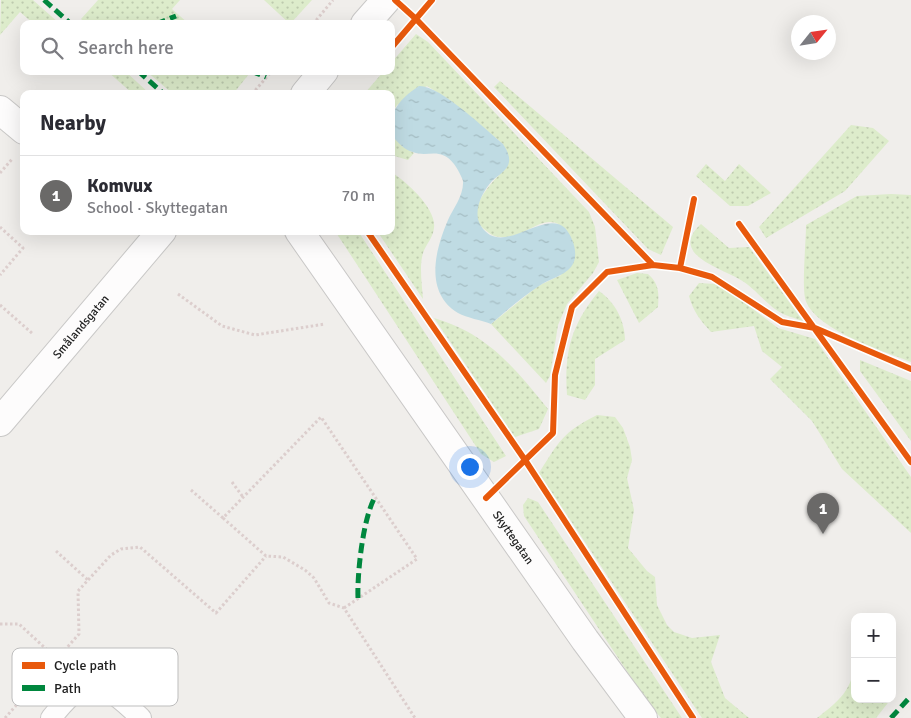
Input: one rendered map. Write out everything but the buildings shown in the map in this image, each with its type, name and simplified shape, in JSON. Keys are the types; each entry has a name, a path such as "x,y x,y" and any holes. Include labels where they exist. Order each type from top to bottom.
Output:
{"street":[{"path":"368,20 386,0"},
{"path":"308,90 321,75"},
{"path":"0,110 20,127"},
{"name":"Smålandsgatan","path":"0,422 57,355 153,235"},
{"name":"Skyttegatan","path":"302,235 585,640 643,718"}],"lane":[{"path":"51,718 62,706"},
{"path":"128,706 141,718"}],"path":[{"path":"316,20 333,0"},
{"path":"255,90 269,75"},
{"path":"0,227 24,248 0,275"},
{"path":"178,294 222,326 255,335 360,318"},
{"path":"0,305 57,355"},
{"path":"223,518 321,417 417,559 344,608"},
{"path":"232,482 243,497"},
{"path":"191,490 266,556"},
{"path":"67,648 79,634 78,591 111,555 121,549 140,547 216,613 266,556 276,555 295,563 314,578 328,603 344,608 415,718"},
{"path":"56,551 88,580"},
{"path":"0,624 19,624 45,648"},
{"path":"5,718 16,706"}],"green space":[{"path":"1,0 33,0 56,20 29,20 20,12 0,35"},
{"path":"98,0 180,0 172,9 184,20 82,20 81,19"},
{"path":"264,0 312,0 294,20 286,20"},
{"path":"416,34 428,42 589,212 595,227 599,262 593,273 567,304 558,325 550,376 546,383 491,324 538,286 561,275 572,240 563,228 553,222 543,223 508,237 494,236 484,229 478,222 476,214 478,205 494,180 506,168 503,144 448,99 427,86 395,108 395,90 367,90 381,75 395,75 395,58"},
{"path":"112,75 129,75 146,90 128,90"},
{"path":"151,75 248,75 236,90 168,90"},
{"path":"500,81 673,227 661,255 648,249 494,87"},
{"path":"851,125 873,128 889,141 845,191 766,238 759,227"},
{"path":"395,138 402,146 414,153 408,160 395,156"},
{"path":"706,164 725,181 739,164 771,193 748,206 730,206 696,176"},
{"path":"395,175 426,204 434,221 433,232 424,250 421,264 423,299 380,235 395,235"},
{"path":"911,195 911,362 867,345 834,329 810,309 804,291 806,225 857,196"},
{"path":"701,224 729,248 749,247 803,321 781,313 744,282 701,259 694,252 690,244 692,235"},
{"path":"338,235 361,235 506,456 494,462 481,454"},
{"path":"637,273 648,274 658,289 658,307 639,323 617,280"},
{"path":"699,283 715,284 737,297 778,328 815,339 911,477 911,533 842,469 812,421 770,379 782,367 762,351 754,326 711,332 703,323 695,311 689,296"},
{"path":"599,291 605,295 618,312 625,333 625,340 595,359 595,385 585,400 567,395 568,352 571,340 582,316 589,303"},
{"path":"434,318 470,333 485,343 511,366 548,409 539,429 515,437"},
{"path":"860,360 911,381 911,441 860,371"},
{"path":"597,415 615,417 623,428 630,447 632,460 627,478 634,510 628,548 647,571 655,577 657,605 667,625 674,632 692,638 720,635 711,662 725,698 749,718 702,718 539,473 563,438 576,427"},
{"path":"528,498 538,502 682,718 661,718 648,703 524,516 523,505"},
{"path":"851,679 851,703 888,703 876,718 817,718 844,694"}],"water":[{"path":"419,86 439,93 474,119 503,144 508,152 508,165 488,186 479,202 478,220 490,235 500,237 511,236 534,227 556,224 565,228 573,241 575,258 571,267 533,290 491,324 458,313 447,304 440,294 436,282 436,257 443,232 462,191 463,181 454,164 444,155 410,151 401,146 395,139 395,111 406,96"}],"marked path":[{"path":"44,0 66,20"},
{"path":"166,20 176,16"},
{"path":"143,75 159,90"},
{"path":"261,75 266,77"},
{"path":"358,598 364,532 375,497"},
{"path":"891,718 911,696"}],"cycle path":[{"path":"395,0 416,19 653,265 680,268 712,277 782,322 815,328 911,369"},
{"path":"395,43 432,0"},
{"path":"680,268 694,199"},
{"path":"739,224 911,462"},
{"path":"370,235 525,460 693,718"},
{"path":"486,498 553,433 555,375 572,307 607,272 653,265"}],"place":[{"name":"Komvux","path":"823,534"}]}
